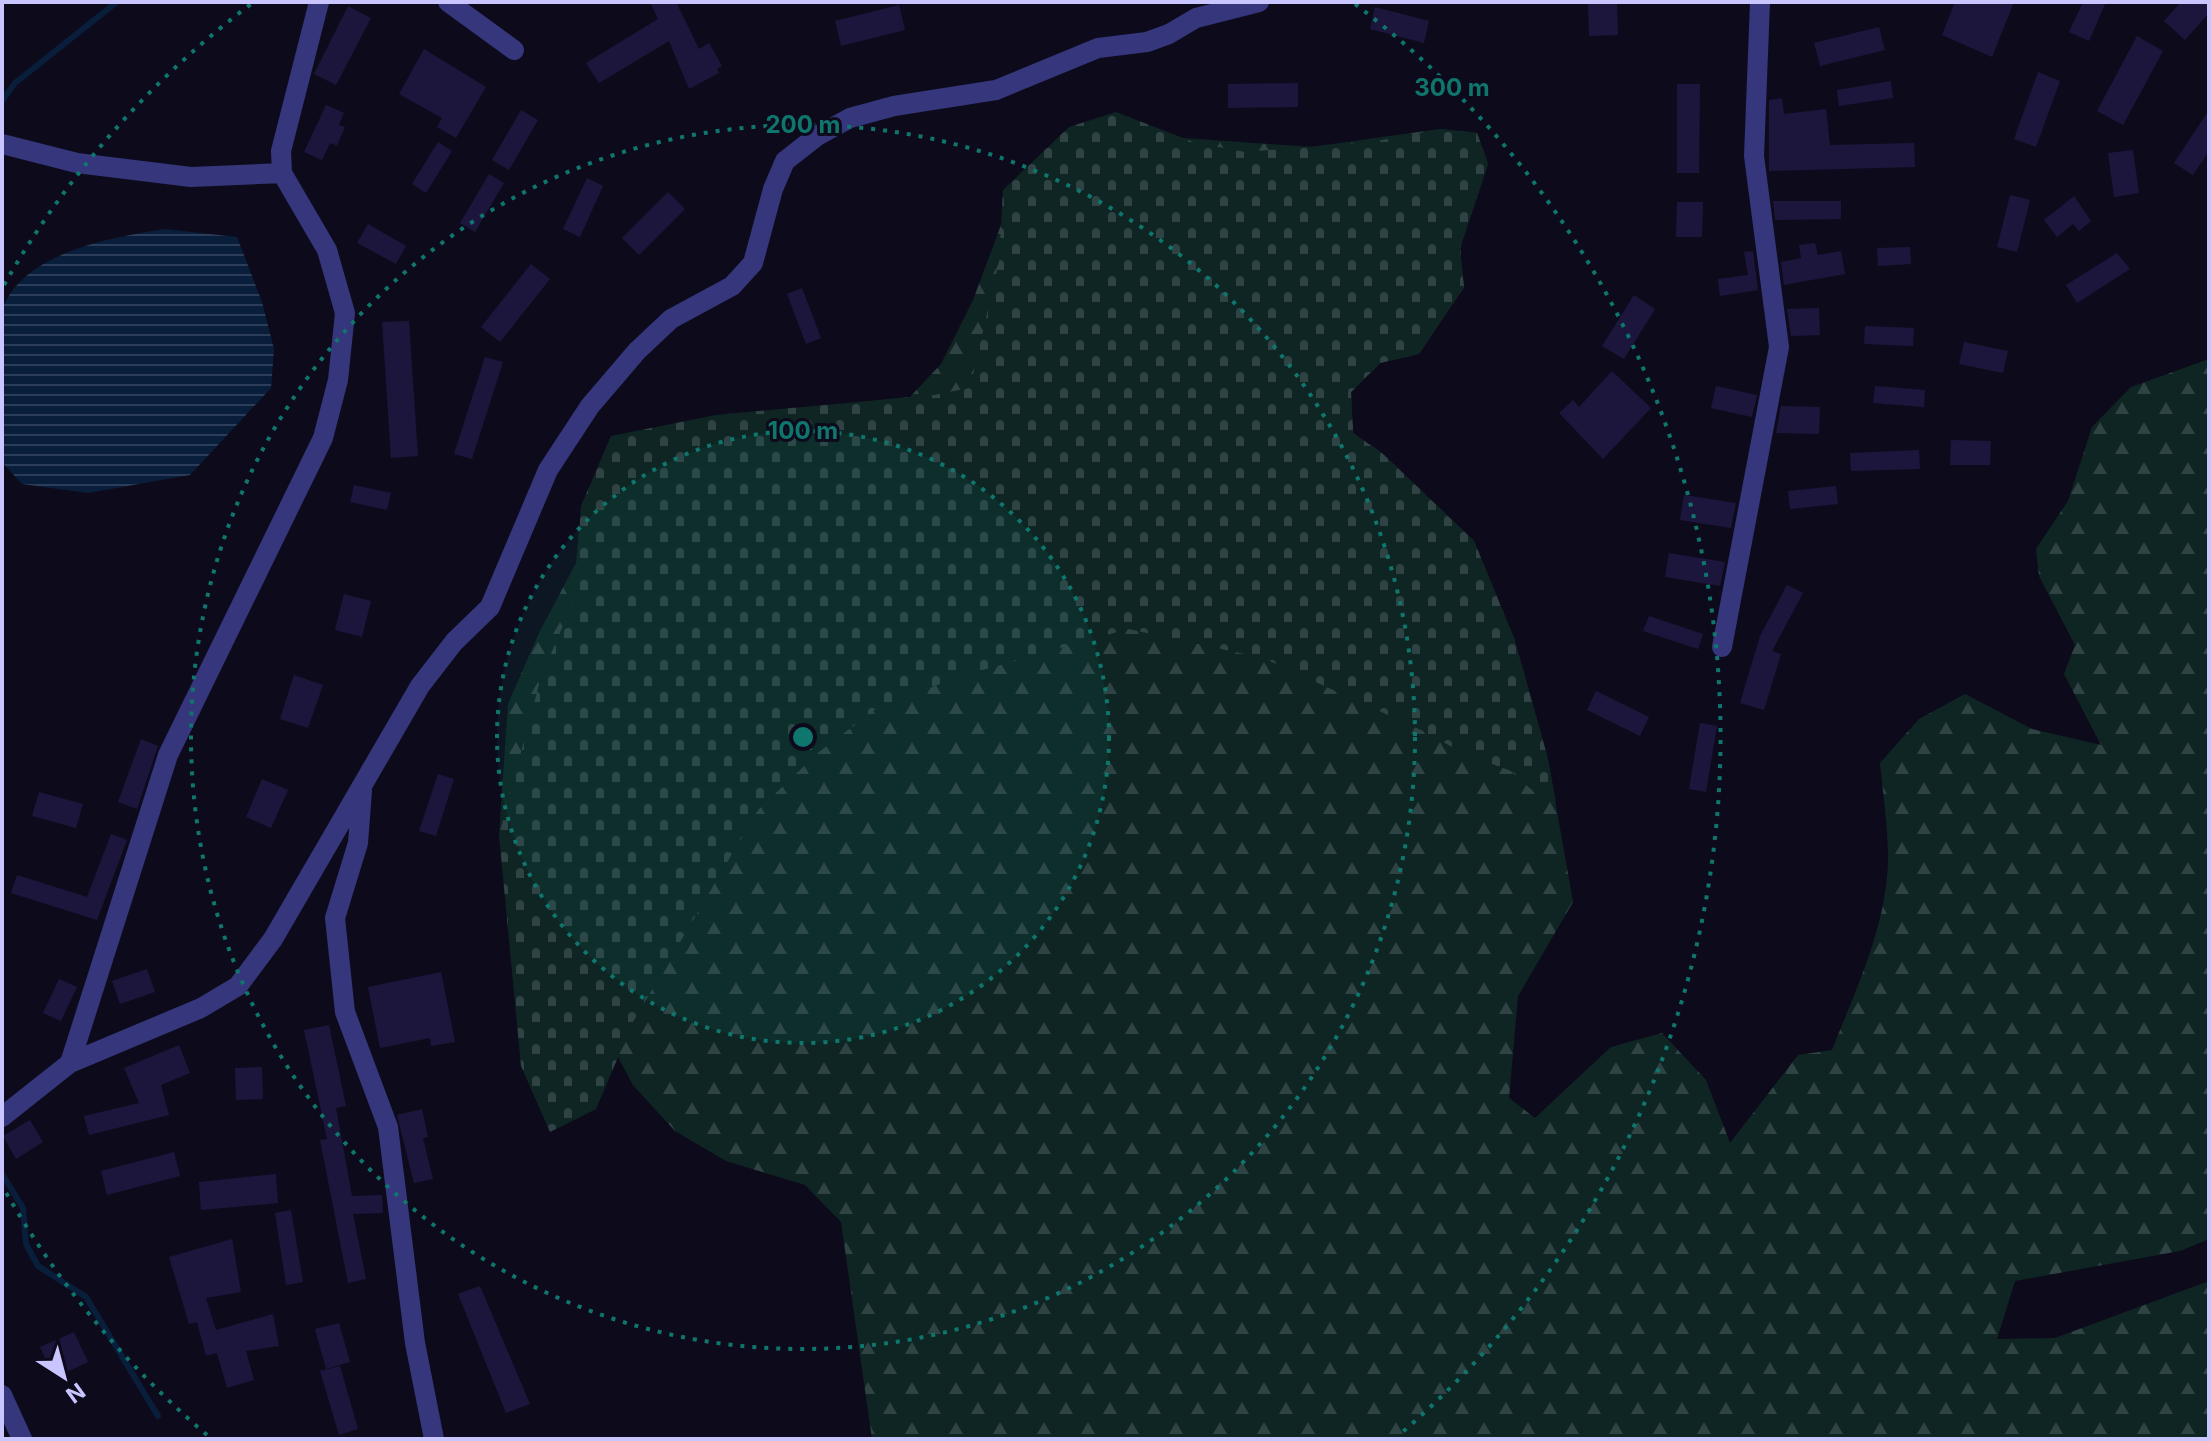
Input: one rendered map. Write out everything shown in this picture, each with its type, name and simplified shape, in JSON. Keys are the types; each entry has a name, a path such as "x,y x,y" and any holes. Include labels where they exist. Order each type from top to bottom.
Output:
{"street":[{"path":"70,1063 168,755 323,438 338,380 345,313 327,250 282,173 281,151 319,2"},
{"path":"448,2 514,50"},
{"path":"2,1117 70,1063 201,1008 238,986 273,939 322,849 362,789 420,686 454,642 490,607 548,470 590,406 637,351 671,319 732,286 753,263 762,243 773,189 785,161 817,136 850,118 894,106 996,90 1098,48 1147,42 1169,34 1196,18 1259,2"},
{"path":"1722,647 1779,347 1754,156 1760,2"},
{"path":"2,144 77,163 191,177 282,173"},
{"path":"362,789 358,843 335,918 345,1012 388,1127 415,1343 434,1439"},
{"path":"2,1395 22,1439"}],"green space":[{"path":"1116,112 1196,143 1245,152 1372,142 1440,129 1477,133 1488,164 1460,248 1464,287 1419,354 1380,363 1351,392 1353,433 1383,454 1474,541 1514,638 1547,755 1556,802 1535,793 1511,771 1465,754 1423,731 1263,658 1128,629 958,677 876,709 819,752 758,810 633,1022 596,1109 550,1132 521,1066 499,835 541,677 573,602 581,506 611,436 716,415 934,395 970,388 999,261 1003,190 1069,127"},
{"path":"1440,129 1477,133 1488,164 1460,248 1464,287 1419,354 1380,363 1351,392 1353,433 1383,454 1474,541 1514,638 1547,755 1573,902 1518,996 1509,1098 1535,1118 1611,1047 1662,1033 1706,1080 1730,1143 1798,1055 1832,1050 1870,952 1884,902 1888,850 1880,763 1919,719 1965,694 2032,729 2101,745 2064,674 2075,645 2039,576 2036,549 2068,501 2092,427 2131,387 2209,359 2209,1239 2180,1251 2015,1281 1997,1339 2055,1338 2209,1281 2209,1439 872,1439 841,1222 805,1185 726,1161 675,1131 633,1085 499,835 508,704 539,633 576,563 803,408 910,397 941,364 973,300 1001,225 1183,138 1311,147"}],"water":[{"path":"164,229 237,237 262,302 274,349 271,388 190,475 88,493 22,484 2,462 3,307 15,288 31,272 51,260 96,243"}],"building":[{"path":"650,2 676,2 699,49 709,43 722,66 717,69 719,73 689,89 669,41 599,83 586,63 658,19"},
{"path":"1588,2 1617,2 1618,35 1589,36"},
{"path":"1955,2 2014,2 1992,57 1942,35"},
{"path":"2083,2 2106,2 2089,41 2069,32"},
{"path":"2181,2 2209,2 2209,13 2185,40 2164,21"},
{"path":"899,5 905,30 841,46 835,21"},
{"path":"348,6 371,18 336,85 314,74"},
{"path":"1375,7 1429,21 1424,43 1370,29"},
{"path":"1879,27 1885,50 1820,66 1814,43"},
{"path":"2137,36 2163,51 2123,125 2097,111"},
{"path":"424,49 486,87 456,138 437,127 442,118 399,94"},
{"path":"2038,72 2060,81 2036,147 2014,139"},
{"path":"1891,81 1893,98 1839,106 1837,90"},
{"path":"1298,83 1298,107 1228,108 1228,84"},
{"path":"1677,84 1700,84 1699,173 1677,173"},
{"path":"1782,98 1784,114 1826,109 1830,145 1914,143 1915,167 1769,171 1769,100"},
{"path":"326,105 344,113 339,125 345,127 337,146 330,143 322,160 304,152"},
{"path":"521,110 538,120 509,170 492,160"},
{"path":"2209,110 2209,151 2193,175 2174,163"},
{"path":"438,142 452,151 426,193 412,184"},
{"path":"2133,150 2139,193 2114,197 2108,153"},
{"path":"489,174 504,183 475,232 460,223"},
{"path":"587,178 603,186 580,237 563,229"},
{"path":"668,192 685,209 639,255 622,238"},
{"path":"2010,195 2030,200 2017,252 1997,247"},
{"path":"2074,196 2091,221 2079,231 2073,224 2057,237 2044,220"},
{"path":"1773,201 1841,201 1841,219 1775,220"},
{"path":"1677,202 1703,202 1702,237 1676,237"},
{"path":"368,224 406,246 396,264 357,243"},
{"path":"1815,243 1818,255 1841,251 1845,274 1784,285 1781,262 1801,258 1799,245"},
{"path":"1910,247 1911,264 1878,266 1877,248"},
{"path":"1753,251 1758,290 1720,296 1718,279 1748,275 1744,252"},
{"path":"2117,253 2130,269 2077,303 2066,285"},
{"path":"531,264 550,279 500,342 481,327"},
{"path":"802,288 821,338 806,344 787,294"},
{"path":"1634,295 1655,309 1624,359 1602,346"},
{"path":"1819,308 1820,335 1791,336 1787,309"},
{"path":"409,321 418,456 391,458 382,322"},
{"path":"1865,326 1914,328 1913,346 1864,344"},
{"path":"1964,342 2008,351 2003,373 1959,364"},
{"path":"485,357 503,362 472,459 454,454"},
{"path":"1612,371 1651,408 1603,459 1559,413 1573,400 1579,407"},
{"path":"1716,386 1757,395 1752,417 1711,408"},
{"path":"1875,386 1925,390 1924,407 1873,403"},
{"path":"1781,406 1820,407 1819,434 1776,433"},
{"path":"1951,440 1991,441 1990,465 1950,465"},
{"path":"1919,450 1920,469 1851,471 1850,453"},
{"path":"354,485 391,493 387,510 350,502"},
{"path":"1836,486 1838,504 1790,509 1788,491"},
{"path":"1684,495 1736,503 1731,528 1680,520"},
{"path":"1669,553 1725,562 1720,586 1665,577"},
{"path":"1787,585 1803,593 1772,651 1781,654 1764,710 1740,703 1760,636"},
{"path":"344,594 371,601 362,637 335,630"},
{"path":"1649,616 1703,634 1698,649 1643,631"},
{"path":"294,675 323,685 308,728 280,719"},
{"path":"1596,691 1649,717 1640,736 1587,710"},
{"path":"1700,723 1717,726 1706,792 1689,789"},
{"path":"141,739 158,746 137,809 118,802"},
{"path":"438,774 454,779 436,836 419,831"},
{"path":"262,779 288,790 271,828 246,817"},
{"path":"39,792 83,804 76,828 32,816"},
{"path":"111,834 127,840 97,920 11,893 17,875 87,897"},
{"path":"147,969 155,992 120,1004 112,981"},
{"path":"441,972 455,1042 431,1046 430,1038 380,1048 368,987"},
{"path":"59,979 77,987 61,1021 43,1013"},
{"path":"329,1025 346,1106 336,1108 352,1196 382,1195 383,1213 353,1214 366,1279 348,1283 320,1140 327,1139 304,1030"},
{"path":"179,1045 190,1073 161,1085 169,1115 89,1135 84,1116 139,1103 124,1068"},
{"path":"262,1067 263,1099 236,1100 235,1068"},
{"path":"422,1109 428,1137 423,1138 433,1179 414,1183 397,1115"},
{"path":"30,1120 43,1142 16,1159 3,1136"},
{"path":"174,1152 180,1176 107,1195 101,1171"},
{"path":"276,1174 278,1203 201,1210 199,1182"},
{"path":"291,1210 303,1282 286,1285 275,1213"},
{"path":"232,1239 241,1292 206,1298 216,1330 273,1314 279,1346 246,1351 254,1380 227,1388 217,1353 206,1356 197,1322 189,1324 169,1257"},
{"path":"480,1286 530,1404 506,1413 458,1294"},
{"path":"339,1323 350,1362 326,1369 315,1329"},
{"path":"74,1332 88,1362 54,1378 40,1347"},
{"path":"340,1366 358,1429 339,1435 320,1371"}],"waterway":[{"path":"2,101 15,83 117,2"},
{"path":"2,1174 23,1208 26,1244 38,1266 86,1297 158,1416"}]}
